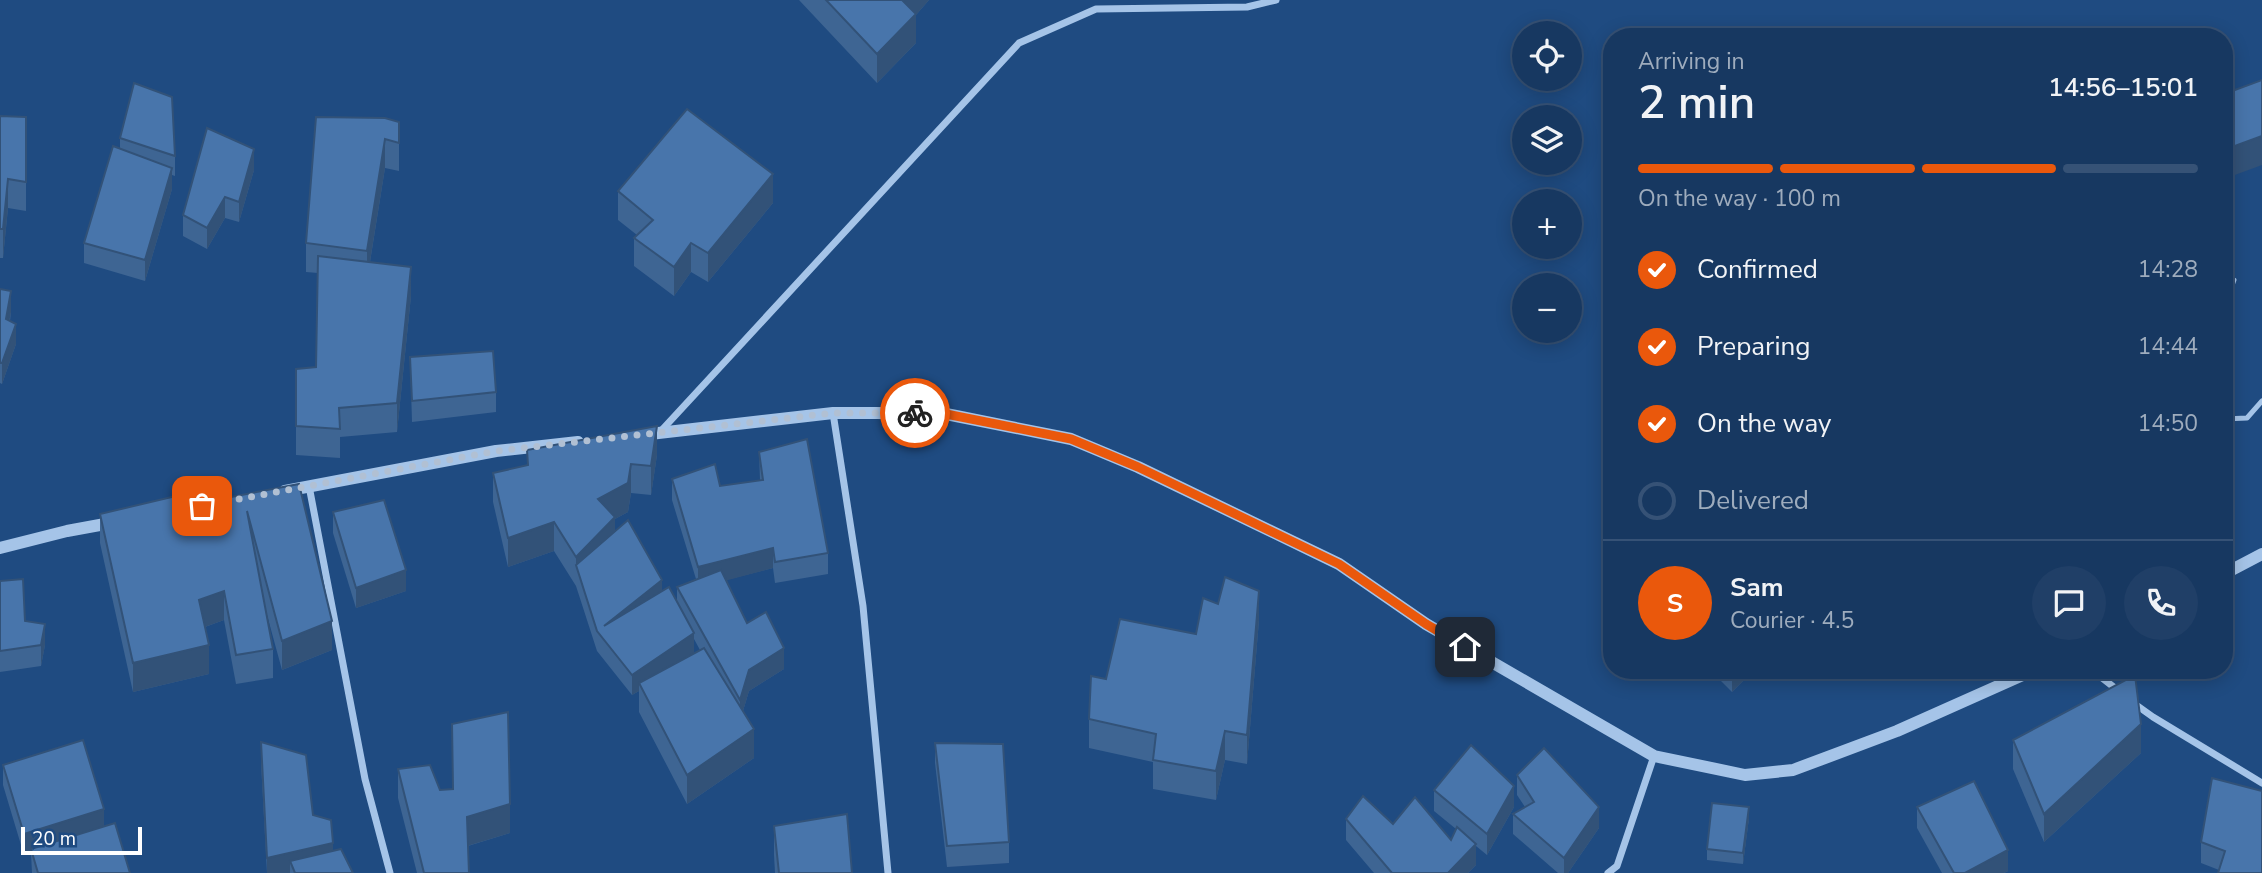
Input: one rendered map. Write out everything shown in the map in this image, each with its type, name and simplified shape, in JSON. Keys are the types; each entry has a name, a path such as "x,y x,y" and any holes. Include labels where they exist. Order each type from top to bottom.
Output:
{"street":[{"path":"659,433 1018,43 1096,9 1247,7 1276,0"},
{"path":"833,413 863,606 888,873"},
{"path":"632,436 833,413 946,414 1071,439 1138,467 1339,564 1426,624 1654,756 1745,775 1793,770 1897,731 2015,679"},
{"path":"269,494 496,451 591,440"},
{"path":"309,486 365,779 390,873"},
{"path":"0,548 67,531 134,519"},
{"path":"2233,569 2262,554"},
{"path":"2103,679 2153,718 2262,783"},
{"path":"1608,873 1618,870 1654,756"}],"lane":[{"path":"2233,419 2248,418 2262,401"}],"building":[{"path":"826,0 904,0 916,14 877,54"},
{"path":"2262,80 2262,136 2233,147 2233,91"},
{"path":"134,83 172,97 175,156 120,138"},
{"path":"687,109 773,174 708,253 691,243 674,267 634,238 653,220 618,191"},
{"path":"0,116 26,117 26,182 8,179 3,229 0,229"},
{"path":"316,117 385,118 399,122 399,143 385,139 367,251 306,243"},
{"path":"207,128 254,149 239,202 225,197 207,228 183,215"},
{"path":"113,146 172,168 145,260 84,243"},
{"path":"318,256 411,267 397,403 339,408 340,429 296,426 296,369 316,367"},
{"path":"0,289 11,291 6,319 16,324 2,363 0,363"},
{"path":"493,351 496,392 412,401 410,357"},
{"path":"657,426 651,466 631,464 628,483 598,499 615,517 576,557 554,522 508,538 493,473 528,465 527,450"},
{"path":"807,439 828,553 775,562 773,548 698,567 672,479 715,464 720,486 763,480 759,452"},
{"path":"299,484 332,621 282,641 247,511 273,649 236,655 224,591 199,600 209,645 133,663 100,514 176,496 178,507"},
{"path":"384,500 406,570 356,588 333,512"},
{"path":"628,520 662,580 604,626 669,587 694,633 632,675 597,631 576,565"},
{"path":"721,570 747,623 766,612 784,648 749,670 740,700 677,587"},
{"path":"1225,577 1259,591 1247,735 1225,731 1216,771 1153,760 1156,734 1089,719 1091,676 1106,679 1120,619 1196,634 1203,598 1218,604"},
{"path":"23,579 25,621 45,624 41,645 0,651 0,581"},
{"path":"704,648 754,729 687,775 639,683"},
{"path":"2127,679 2135,679 2141,724 2044,814 2013,740"},
{"path":"508,712 510,804 467,817 469,873 424,873 398,769 430,765 440,790 453,789 452,724"},
{"path":"83,740 104,809 24,834 3,765"},
{"path":"261,742 306,755 313,815 331,820 333,843 267,858"},
{"path":"935,743 1003,744 1009,842 947,846"},
{"path":"1471,745 1514,786 1487,834 1434,790"},
{"path":"1544,748 1599,807 1564,858 1513,814 1534,802 1517,775"},
{"path":"2212,778 2262,791 2262,873 2218,873 2225,851 2201,842"},
{"path":"1974,781 2008,850 1965,873 1954,873 1917,807"},
{"path":"1363,796 1393,824 1415,797 1451,840 1457,827 1476,844 1448,873 1392,873 1346,819"},
{"path":"1712,803 1749,807 1743,853 1707,849"},
{"path":"847,814 852,873 779,873 774,826"},
{"path":"115,823 130,873 38,873 31,849"},
{"path":"341,849 353,873 295,873 290,861"}],"way so far":[{"path":"202,506 496,451 833,413 915,413"}],"route":[{"path":"915,413 946,414 1071,439 1138,467 1339,564 1426,624 1465,647"}]}
